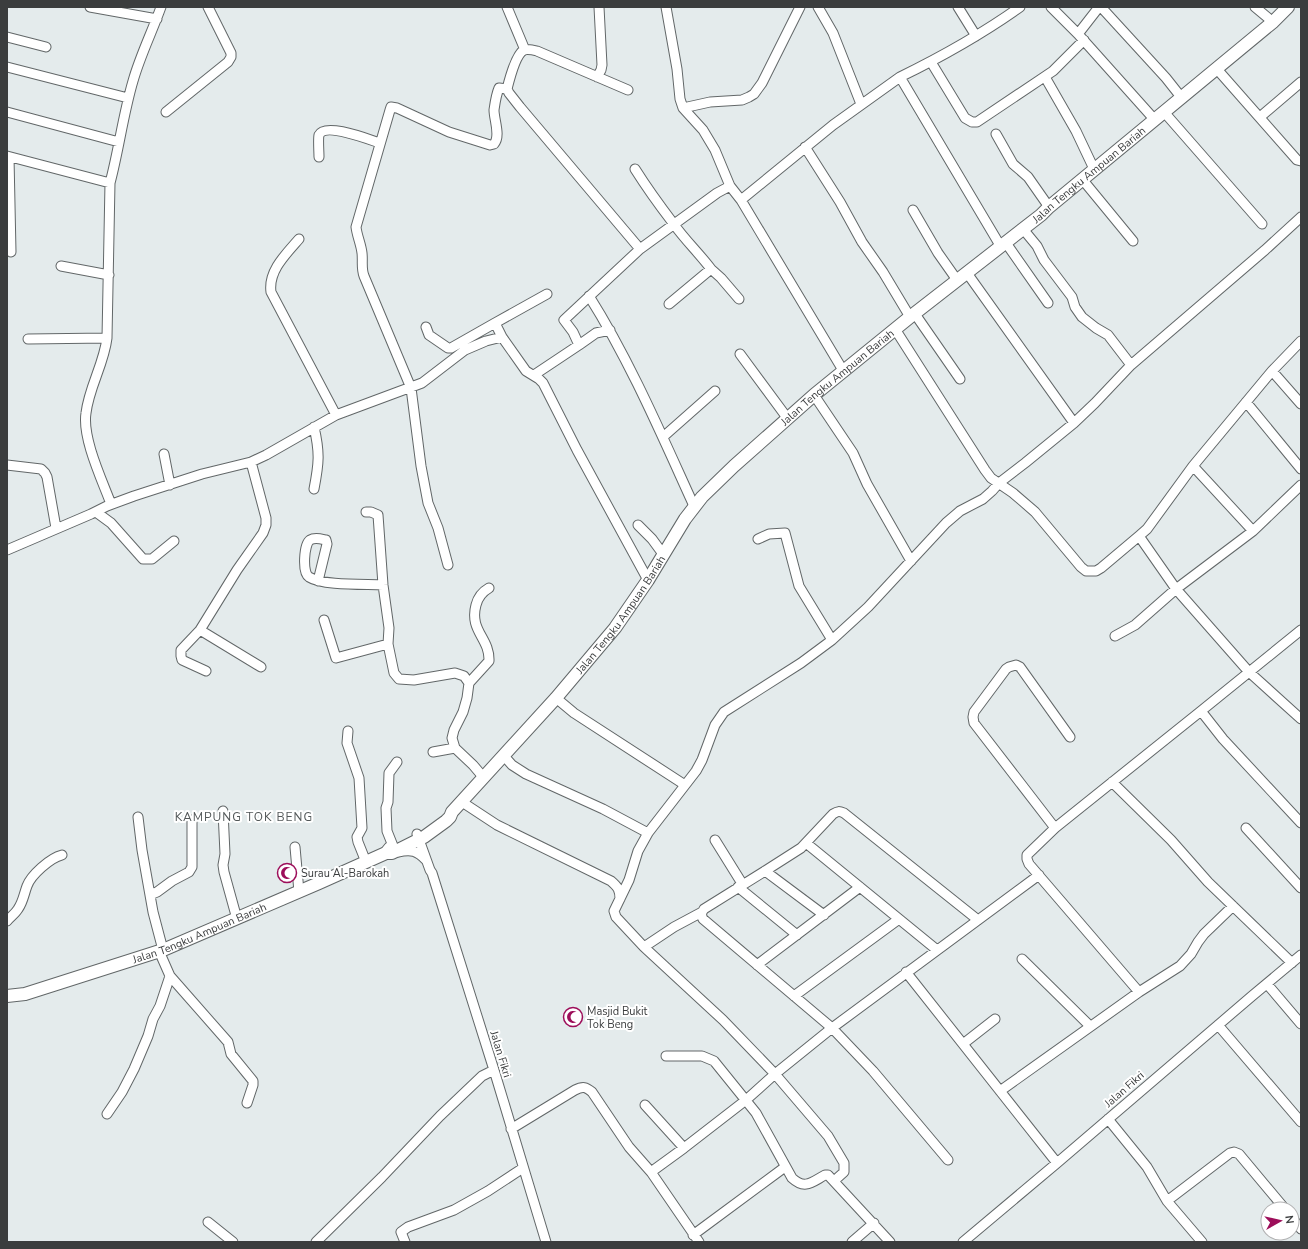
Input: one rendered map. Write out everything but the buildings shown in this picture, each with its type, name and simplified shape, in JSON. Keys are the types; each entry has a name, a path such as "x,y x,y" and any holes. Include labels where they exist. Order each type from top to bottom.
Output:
{"main road":[{"name":"Jalan Tengku Ampuan Bariah","path":"7,996 25,994 161,951 366,862 446,821 452,812 556,698 615,628 648,580 694,506 734,466 814,395 912,315 1041,215 1049,206 1273,22 1288,7"}],"street":[{"path":"90,7 157,19"},
{"path":"111,504 91,449 85,419 92,391 105,352 107,338 110,183 128,98 137,67 161,7"},
{"path":"166,112 231,58 232,53 219,32 208,7"},
{"path":"507,7 525,50"},
{"path":"597,77 602,65 599,7"},
{"path":"666,7 677,69 680,99 683,108 703,130 715,150 730,186 741,200 844,372"},
{"path":"683,108 710,102 742,100 754,94 762,83 800,7"},
{"path":"818,7 833,33 861,104"},
{"path":"958,7 976,36"},
{"path":"741,200 805,147 861,104 900,77 932,62 994,26 1020,7"},
{"path":"1051,7 1159,115 1262,224"},
{"path":"932,62 965,118 972,122 977,122 1058,67 1081,37 1100,7 1166,78 1181,97"},
{"path":"1255,7 1273,22"},
{"path":"7,37 46,47"},
{"path":"628,90 531,49 522,52 516,63 507,89 520,107 640,249"},
{"path":"7,67 128,98"},
{"path":"1216,68 1297,160 1301,161"},
{"path":"900,77 1003,245 1048,303"},
{"path":"1045,77 1076,131 1094,169"},
{"path":"1260,118 1301,82"},
{"path":"448,565 438,528 428,503 421,466 411,388 362,270 362,255 356,232 357,222 391,107 449,132 490,145 494,144 497,139 494,110 499,88 507,89"},
{"path":"7,112 119,142"},
{"path":"319,157 319,135 325,131 344,131 380,143"},
{"path":"996,134 1013,164 1028,177 1049,206"},
{"path":"805,147 840,202 862,242 912,315 960,379"},
{"path":"11,252 8,157 110,183"},
{"path":"635,169 673,224 711,269 739,299"},
{"path":"1082,179 1133,241"},
{"path":"579,344 573,332 564,320 640,249 717,193 730,186"},
{"path":"913,210 938,253 957,280"},
{"path":"834,1180 844,1172 844,1162 828,1136 775,1074 723,1020 644,947 616,917 614,911 629,880 638,852 648,834 696,771 702,760 715,725 724,712 801,663 832,640 868,607 946,523 960,510 983,498 999,483 1074,423 1131,365 1265,250 1301,216"},
{"path":"1023,229 1037,246 1044,260 1072,297 1075,307 1082,317 1108,335 1131,365"},
{"path":"299,239 279,263 271,280 271,292 336,415"},
{"path":"61,266 109,275"},
{"path":"669,304 711,269"},
{"path":"968,273 1074,423"},
{"path":"426,327 429,335 448,348 451,348 547,294"},
{"path":"589,296 610,330 663,437 694,506"},
{"path":"495,323 502,337 526,371 544,383 578,450 648,580"},
{"path":"895,329 985,470 992,478 1035,512 1080,567 1086,571 1096,571 1101,568 1147,529 1193,466 1272,371 1301,341"},
{"path":"534,375 596,333 610,330"},
{"path":"7,550 96,512 111,504 170,484 251,462 336,415 422,383 465,350 486,341 502,337"},
{"path":"28,339 107,338"},
{"path":"740,354 788,419"},
{"path":"1272,371 1301,404"},
{"path":"663,437 715,391"},
{"path":"814,395 853,453 867,484 911,561"},
{"path":"1246,402 1301,469"},
{"path":"314,427 319,453 319,466 314,489"},
{"path":"164,454 170,484"},
{"path":"206,671 182,660 182,650 200,630 237,570 263,533 266,525 266,518 251,462"},
{"path":"7,465 41,469 45,473 56,528"},
{"path":"1193,466 1253,531"},
{"path":"1114,636 1135,625 1176,589 1253,531 1301,485"},
{"path":"96,512 112,524 143,559 152,559 174,541"},
{"path":"366,512 371,512 378,516 383,585 389,628 388,644 394,673 399,679 414,680 455,673 464,676 469,683"},
{"path":"638,525 652,538 663,554"},
{"path":"758,539 769,534 785,533 799,586 832,640"},
{"path":"1139,536 1176,589 1249,672 1301,719"},
{"path":"318,581 383,585"},
{"path":"484,778 455,748 452,738 454,730 463,712 469,683 489,661 490,653 474,622 474,613 477,600 488,588"},
{"path":"324,620 336,658 388,644"},
{"path":"200,630 261,667"},
{"path":"1138,992 1029,864 1027,855 1055,828 1301,631"},
{"path":"1055,828 1015,778 974,723 972,717 974,712 1006,669 1016,665 1020,667 1070,737"},
{"path":"556,698 574,713 685,785"},
{"path":"1201,712 1223,739 1301,823"},
{"path":"348,731 347,743 359,778 362,828 357,837 366,862"},
{"path":"433,752 455,748"},
{"path":"504,756 512,765 526,774 603,809 648,834"},
{"path":"397,762 389,773 388,802 386,808 390,851 410,850 418,852 427,862"},
{"path":"1112,782 1171,840 1208,882 1292,963"},
{"path":"462,802 497,825 611,881 618,887 620,892 620,900"},
{"path":"223,811 225,854 223,866 237,919"},
{"path":"644,947 674,927 702,912 704,909 765,871 806,843 833,814 840,811 978,920"},
{"path":"138,817 153,912 161,951 170,976 228,1042 231,1054 253,1081 247,1103"},
{"path":"150,895 189,872 192,867 192,820"},
{"path":"1246,828 1301,888"},
{"name":"Jalan Fikri","path":"420,835 427,862 432,873 494,1070 546,1242"},
{"name":"Jalan Fikri","path":"420,835 433,868 432,873"},
{"path":"715,840 741,886 797,935"},
{"path":"806,843 937,950"},
{"path":"295,847 299,892"},
{"path":"7,921 18,910 24,898 27,884 30,880 43,866 54,858 62,855"},
{"path":"765,871 824,915"},
{"path":"650,1172 746,1100 775,1074 832,1028 1039,875"},
{"path":"611,881 622,882 629,880"},
{"path":"757,965 860,887"},
{"path":"1000,1091 1138,992 1183,964 1204,934 1233,906"},
{"path":"702,912 703,919 832,1028 873,1071 948,1160"},
{"path":"794,996 899,919"},
{"name":"Jalan Fikri","path":"963,1242 1301,955"},
{"path":"1022,959 1090,1026"},
{"path":"906,972 1057,1163"},
{"path":"107,1114 122,1092 134,1069 148,1036 153,1019 160,1006 170,976"},
{"path":"1267,984 1301,1024"},
{"path":"963,1044 995,1019"},
{"path":"1218,1025 1301,1122"},
{"path":"666,1056 702,1056 714,1061 756,1113 792,1178 802,1185 810,1184 825,1174 828,1175 890,1242"},
{"path":"316,1242 366,1194 440,1116 482,1076 494,1070"},
{"path":"511,1129 575,1090 581,1087 586,1088 592,1092 629,1147 650,1172 696,1238 785,1167"},
{"path":"646,1105 684,1148"},
{"path":"1108,1120 1147,1167 1167,1201 1202,1242"},
{"path":"1167,1201 1234,1152 1239,1154 1278,1201"},
{"path":"405,1242 401,1232 408,1227 454,1210 488,1191 523,1168"},
{"path":"208,1222 233,1242"},
{"path":"852,1242 874,1223"}],"place":[{"name":"Surau Al-Barokah","path":"287,873"},
{"name":"Masjid Bukit Tok Beng","path":"573,1017"}],"district":[{"name":"KAMPUNG TOK BENG","path":"244,817"}]}
